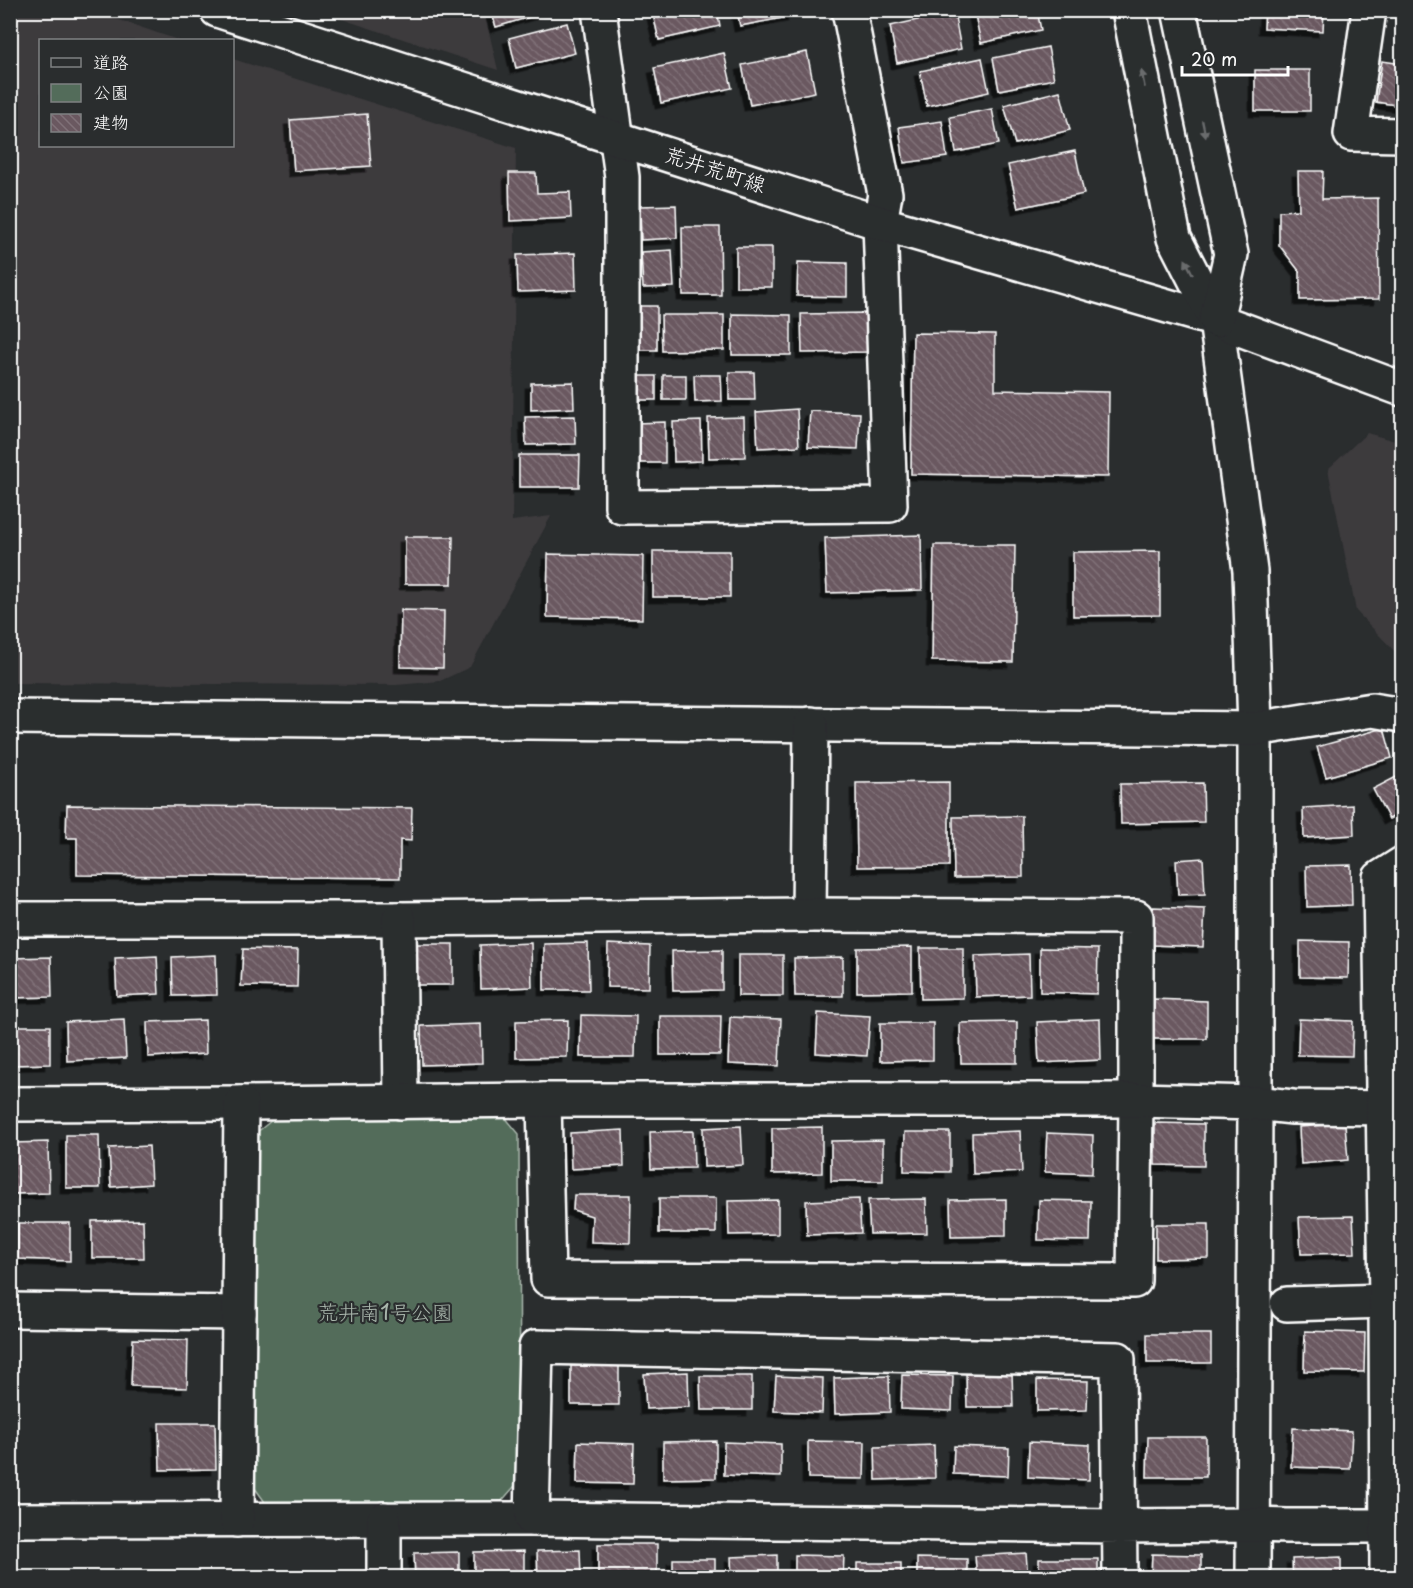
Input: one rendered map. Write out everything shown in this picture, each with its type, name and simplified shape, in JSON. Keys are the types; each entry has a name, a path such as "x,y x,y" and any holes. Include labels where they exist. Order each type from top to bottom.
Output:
{"street":[{"name":"荒井荒町線","path":"217,10 880,223 1216,320 1402,389"},
{"path":"599,10 622,177 622,507 890,505 880,223 885,194 849,10"},
{"path":"1129,10 1174,238 1216,320 1250,571 1255,729 1253,1578"},
{"path":"1179,10 1231,254 1216,320"},
{"path":"1369,10 1351,134 1402,135"},
{"path":"10,717 1255,729 1372,710 1402,714"},
{"path":"809,915 811,724"},
{"path":"1387,1578 1394,1526 1386,1301 1393,1108 1380,878 1402,864"},
{"path":"10,919 399,919 809,915 1136,917 1137,1100 1134,1281 548,1279 544,1100"},
{"path":"399,919 401,1102"},
{"path":"10,1104 544,1100 1137,1100 1255,1103 1293,1107 1393,1108"},
{"path":"237,1520 241,1103"},
{"path":"1287,1304 1386,1301"},
{"path":"10,1310 239,1313"},
{"path":"532,1519 536,1347 1118,1359 1120,1578"},
{"path":"384,1519 384,1578"},
{"path":"10,1520 532,1519 1120,1526 1394,1526"}],"shaded area":[{"path":"11,11 93,11 175,39 39,39 39,147 234,147 234,59 516,148 512,521 551,516 470,667 440,681 397,685 11,683"},
{"path":"317,11 484,11 498,70"},
{"path":"1367,433 1402,443 1402,659 1356,611 1328,469"}],"green space":[{"name":"荒井南1号公園","path":"504,1116 519,1134 520,1480 500,1503 270,1509 252,1484 251,1137 276,1117"}],"building":[{"path":"491,10 550,10 550,11 496,27"},
{"path":"652,10 717,10 720,26 659,40"},
{"path":"737,10 791,10 793,16 740,26"},
{"path":"974,10 1037,10 1041,30 981,43"},
{"path":"1265,10 1324,10 1323,31 1264,28"},
{"path":"954,12 961,49 897,63 890,26"},
{"path":"567,23 575,53 516,68 509,38"},
{"path":"1048,47 1054,79 999,90 993,58"},
{"path":"807,52 815,92 750,105 742,65"},
{"path":"724,53 732,88 661,103 654,68"},
{"path":"982,58 989,92 927,106 920,71"},
{"path":"1382,61 1402,64 1402,106 1376,102"},
{"path":"1255,70 1310,70 1310,111 1255,111"},
{"path":"1060,91 1070,130 1015,144 1004,105"},
{"path":"992,109 999,144 956,152 950,117"},
{"path":"367,114 371,166 294,171 290,120"},
{"path":"942,121 947,157 904,163 899,127"},
{"path":"1075,151 1084,194 1018,208 1008,165"},
{"path":"1298,171 1323,171 1322,199 1378,198 1379,299 1300,300 1300,272 1279,245 1279,211 1299,210"},
{"path":"509,173 536,173 537,193 570,192 571,218 510,221"},
{"path":"676,205 677,238 641,240 640,206"},
{"path":"682,227 720,227 721,295 683,295"},
{"path":"736,247 772,247 772,287 736,287"},
{"path":"672,250 674,287 643,288 641,252"},
{"path":"575,253 576,290 518,292 517,255"},
{"path":"798,262 847,263 847,297 797,296"},
{"path":"633,306 657,306 657,350 634,350"},
{"path":"868,313 869,352 802,353 801,314"},
{"path":"732,314 791,315 791,355 732,355"},
{"path":"661,315 724,315 724,350 662,351"},
{"path":"913,333 995,334 995,390 1109,392 1108,477 911,474"},
{"path":"729,372 754,372 755,400 729,400"},
{"path":"663,375 686,375 686,400 663,400"},
{"path":"694,375 721,375 722,401 695,402"},
{"path":"632,376 656,376 656,400 632,400"},
{"path":"573,382 574,408 531,410 531,383"},
{"path":"797,409 799,446 758,448 756,412"},
{"path":"810,411 860,413 858,449 808,447"},
{"path":"575,416 576,444 526,445 525,417"},
{"path":"744,417 745,457 709,458 708,418"},
{"path":"701,421 702,461 674,462 673,422"},
{"path":"665,422 665,463 636,463 636,423"},
{"path":"519,455 580,455 579,487 519,487"},
{"path":"921,535 922,590 827,593 825,538"},
{"path":"405,537 453,537 452,584 405,584"},
{"path":"934,545 1015,545 1013,662 932,661"},
{"path":"653,551 730,551 730,597 653,597"},
{"path":"1160,551 1160,615 1073,616 1073,552"},
{"path":"548,554 643,556 642,619 547,617"},
{"path":"401,610 444,611 443,668 400,667"},
{"path":"1384,728 1392,758 1326,777 1317,747"},
{"path":"1402,774 1402,812 1389,819 1373,789"},
{"path":"949,782 949,866 857,867 856,783"},
{"path":"1203,783 1204,822 1121,824 1120,784"},
{"path":"67,805 412,808 411,841 400,840 400,878 77,875 77,838 66,838"},
{"path":"1353,805 1354,835 1304,838 1303,808"},
{"path":"1022,816 1023,877 954,878 953,817"},
{"path":"1203,858 1205,894 1178,895 1176,860"},
{"path":"1351,865 1352,905 1307,907 1306,866"},
{"path":"1153,907 1205,909 1203,947 1152,945"},
{"path":"1300,941 1349,942 1348,978 1300,977"},
{"path":"531,943 532,987 481,989 480,945"},
{"path":"588,943 589,990 544,990 544,944"},
{"path":"412,944 453,944 453,985 412,985"},
{"path":"608,944 650,946 649,988 607,987"},
{"path":"912,947 912,991 857,992 857,948"},
{"path":"920,948 963,948 963,998 921,999"},
{"path":"1040,948 1098,949 1097,994 1040,992"},
{"path":"243,949 298,950 297,987 241,986"},
{"path":"722,950 722,990 673,991 672,951"},
{"path":"1029,954 1030,995 976,997 975,956"},
{"path":"216,955 217,995 173,996 172,957"},
{"path":"738,955 783,955 783,996 738,996"},
{"path":"157,956 159,994 117,996 115,958"},
{"path":"51,957 52,997 10,998 10,958"},
{"path":"843,957 843,996 795,996 794,958"},
{"path":"1153,999 1207,1001 1207,1039 1153,1039"},
{"path":"818,1013 870,1016 867,1056 816,1053"},
{"path":"581,1015 636,1016 635,1057 580,1057"},
{"path":"660,1016 721,1016 720,1055 660,1055"},
{"path":"730,1017 781,1019 779,1066 728,1064"},
{"path":"124,1019 126,1058 67,1061 66,1022"},
{"path":"1100,1019 1101,1060 1039,1063 1037,1022"},
{"path":"1299,1019 1353,1021 1352,1056 1298,1055"},
{"path":"205,1020 206,1054 148,1057 147,1022"},
{"path":"568,1020 567,1057 516,1058 516,1021"},
{"path":"1017,1022 1017,1063 961,1063 960,1023"},
{"path":"880,1023 933,1023 933,1060 880,1061"},
{"path":"481,1024 482,1063 422,1065 421,1026"},
{"path":"10,1026 50,1026 50,1064 10,1065"},
{"path":"1155,1123 1204,1124 1204,1166 1155,1165"},
{"path":"1345,1124 1348,1160 1301,1164 1299,1127"},
{"path":"741,1126 743,1165 704,1167 703,1128"},
{"path":"822,1127 822,1173 772,1174 772,1128"},
{"path":"623,1130 624,1166 571,1169 570,1133"},
{"path":"693,1131 694,1168 651,1169 650,1132"},
{"path":"1020,1131 1022,1172 973,1174 972,1133"},
{"path":"905,1132 950,1132 950,1172 904,1171"},
{"path":"1047,1133 1093,1135 1092,1174 1045,1172"},
{"path":"66,1135 99,1135 100,1188 66,1188"},
{"path":"883,1140 883,1181 831,1181 831,1141"},
{"path":"48,1142 49,1193 13,1194 13,1143"},
{"path":"149,1146 151,1184 111,1187 109,1148"},
{"path":"574,1195 631,1195 630,1243 591,1242 592,1216 573,1210"},
{"path":"659,1198 716,1198 716,1233 659,1233"},
{"path":"859,1199 861,1233 807,1235 806,1201"},
{"path":"926,1199 927,1233 870,1234 868,1200"},
{"path":"1006,1199 1006,1236 951,1237 950,1200"},
{"path":"778,1200 778,1234 729,1235 728,1201"},
{"path":"1039,1200 1091,1201 1090,1241 1038,1240"},
{"path":"1353,1216 1355,1253 1301,1254 1299,1217"},
{"path":"143,1220 144,1258 92,1258 92,1221"},
{"path":"18,1223 70,1223 70,1261 18,1259"},
{"path":"1156,1224 1209,1224 1209,1258 1156,1259"},
{"path":"1305,1331 1365,1333 1364,1372 1304,1371"},
{"path":"1147,1334 1211,1334 1211,1363 1147,1363"},
{"path":"133,1339 188,1340 187,1388 131,1386"},
{"path":"571,1366 619,1366 619,1405 571,1405"},
{"path":"688,1372 689,1407 646,1409 644,1374"},
{"path":"1012,1372 1013,1407 967,1407 966,1374"},
{"path":"902,1375 953,1376 952,1411 901,1409"},
{"path":"700,1376 752,1376 752,1410 701,1410"},
{"path":"776,1376 823,1378 822,1413 774,1411"},
{"path":"889,1376 890,1412 835,1414 834,1378"},
{"path":"1037,1380 1088,1381 1087,1410 1037,1411"},
{"path":"159,1423 215,1423 216,1469 160,1470"},
{"path":"1293,1428 1352,1431 1350,1469 1291,1467"},
{"path":"1148,1437 1206,1437 1206,1477 1147,1477"},
{"path":"716,1441 716,1478 663,1479 663,1442"},
{"path":"808,1441 865,1442 864,1479 808,1478"},
{"path":"578,1442 634,1444 633,1484 577,1483"},
{"path":"724,1442 781,1444 781,1477 724,1475"},
{"path":"1029,1442 1090,1445 1089,1480 1028,1477"},
{"path":"934,1445 935,1478 876,1480 875,1447"},
{"path":"954,1446 1009,1448 1008,1476 953,1474"},
{"path":"598,1544 657,1544 657,1578 598,1578"},
{"path":"580,1550 581,1578 538,1578 537,1551"},
{"path":"524,1551 524,1578 474,1578 474,1552"},
{"path":"459,1552 459,1578 415,1578 414,1553"},
{"path":"1026,1553 1028,1578 977,1578 975,1556"},
{"path":"1152,1554 1201,1555 1201,1578 1151,1578"},
{"path":"777,1555 777,1578 732,1578 731,1557"},
{"path":"795,1555 844,1556 843,1578 795,1578"},
{"path":"1341,1557 1341,1578 1293,1578 1292,1559"},
{"path":"917,1558 967,1559 967,1578 917,1578"},
{"path":"673,1559 715,1559 715,1578 673,1578"},
{"path":"1039,1559 1098,1559 1098,1578 1039,1578"},
{"path":"857,1563 901,1563 901,1578 857,1578"}]}
